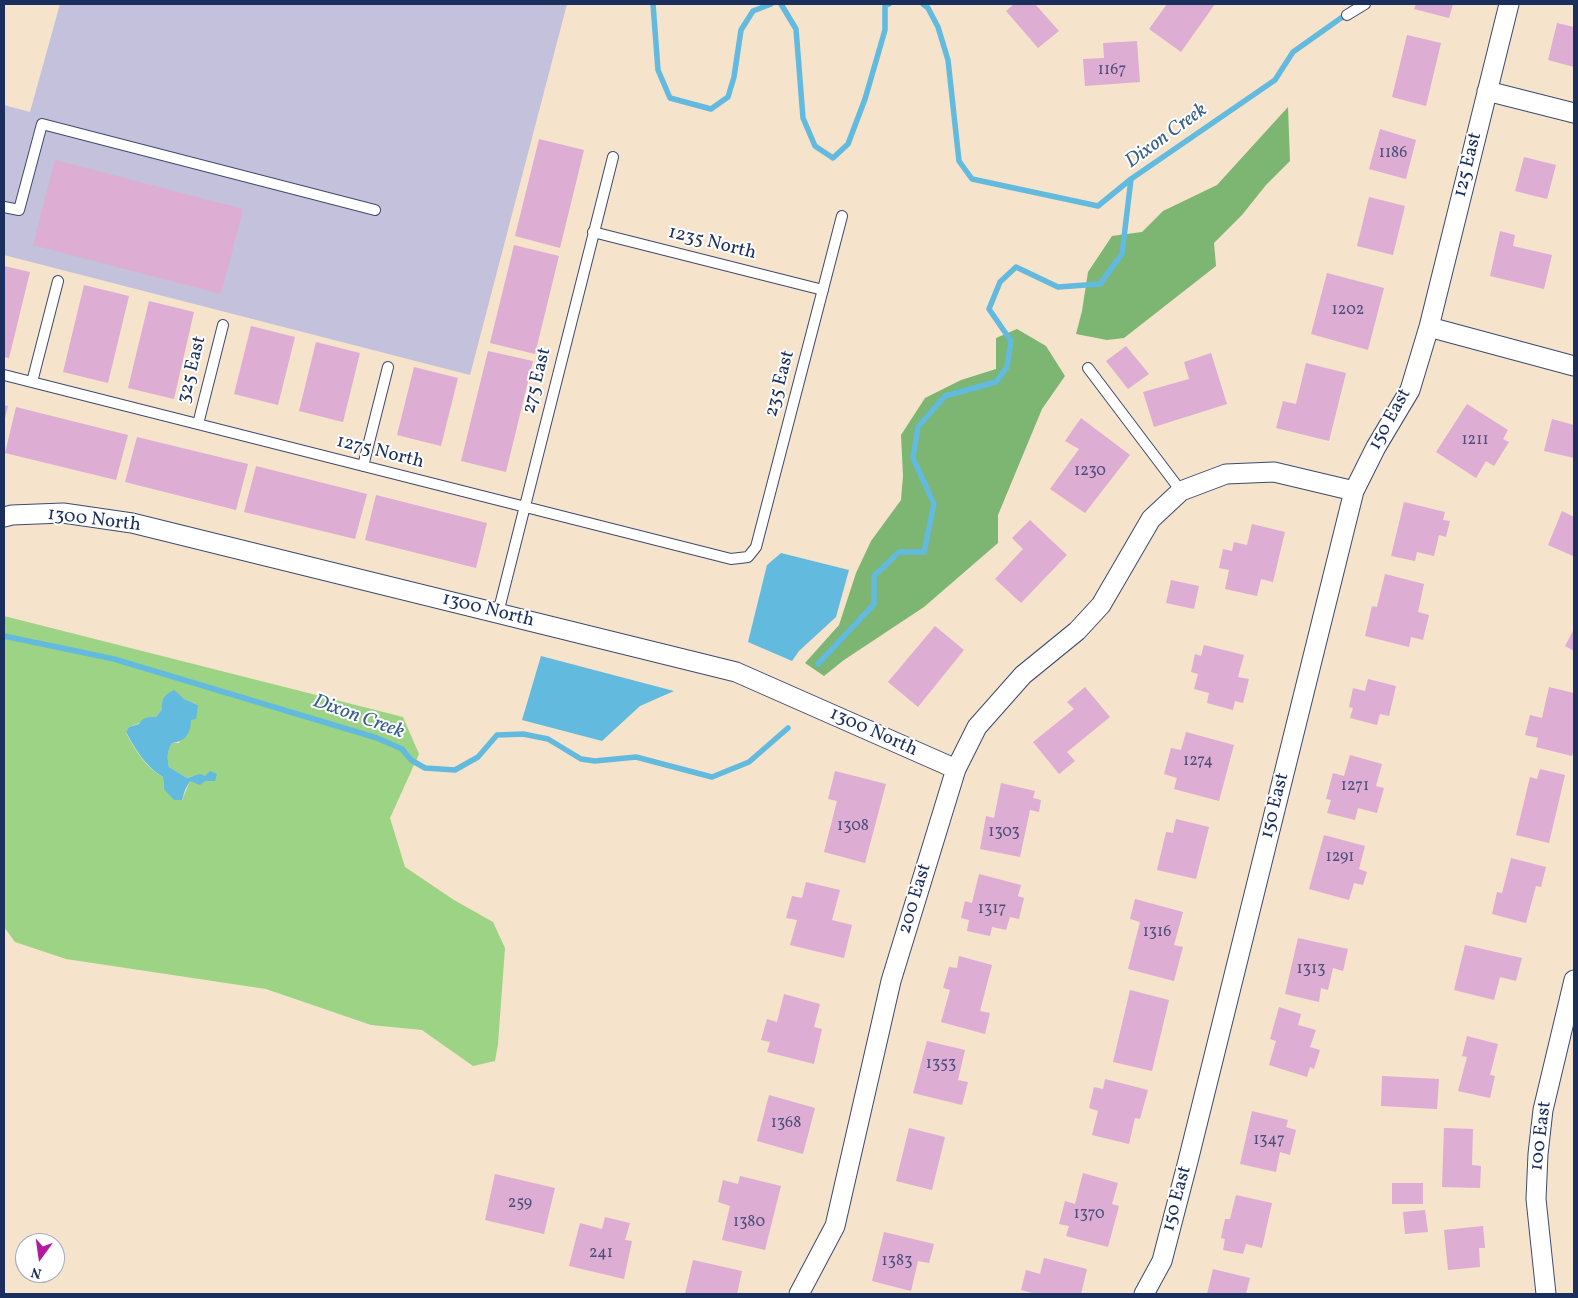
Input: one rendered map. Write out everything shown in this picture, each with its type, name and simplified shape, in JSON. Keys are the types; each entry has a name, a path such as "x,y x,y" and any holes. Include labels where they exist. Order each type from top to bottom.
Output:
{"street":[{"name":"125 East","path":"1429,327 1509,4"},
{"path":"1488,91 1574,113"},
{"path":"1429,327 1574,366"},
{"name":"150 East","path":"1144,1294 1162,1260 1174,1215 1354,491 1376,447 1410,390 1429,327"},
{"path":"1181,491 1226,474 1274,472 1354,491"},
{"name":"200 East","path":"799,1294 835,1226 891,981 956,769 977,728 1023,675 1077,631 1101,605 1151,519 1181,491"},
{"name":"1300 North","path":"4,517 63,513 132,523 736,672 956,769"},
{"name":"100 East","path":"1546,1294 1536,1199 1538,1154 1543,1110 1574,980"}],"lane":[{"path":"1347,15 1365,4"},
{"path":"4,207 19,210 42,124 375,210"},
{"name":"275 East","path":"498,613 612,157"},
{"name":"235 East","path":"748,557 756,547 842,216"},
{"name":"1235 North","path":"593,232 823,290"},
{"path":"32,382 58,281"},
{"name":"325 East","path":"198,424 223,325"},
{"path":"363,466 388,367"},
{"path":"1088,368 1181,491"},
{"name":"1275 North","path":"4,375 731,559 748,557"}],"shaded area":[{"path":"60,4 567,4 470,375 4,255 4,105 30,112"}],"green space":[{"path":"1288,107 1290,161 1266,185 1242,215 1214,243 1216,266 1124,338 1107,340 1076,334 1082,311 1088,272 1112,236 1142,232 1163,211 1217,185"},
{"path":"1017,329 1046,346 1065,376 1042,409 998,515 998,543 924,607 844,660 824,676 805,663 839,625 856,573 871,541 901,500 903,476 901,435 925,398 961,380 996,369 996,338"},
{"path":"4,616 403,717 419,754 390,818 405,867 454,900 493,922 505,948 495,1061 473,1066 422,1030 371,1025 266,989 66,959 15,942 4,927","holes":["184,699 198,705 179,743 172,743 168,752 169,767 187,778 205,776 190,781 182,800 164,789 163,777 146,764 126,733 129,727 156,717 162,709"]}],"water":[{"path":"781,553 849,570 836,617 799,651 792,661 748,642 767,565"},
{"path":"541,656 674,691 640,706 602,741 522,720"},
{"path":"174,690 184,699 198,705 196,719 191,720 190,729 184,739 172,743 170,746 168,755 169,767 187,778 200,774 205,776 210,771 217,774 215,781 205,781 200,785 190,781 182,800 174,800 164,789 163,777 146,763 126,732 129,727 139,724 148,717 156,717 162,709 164,697"}],"building":[{"path":"1014,4 1035,4 1059,31 1038,48 1006,11"},
{"path":"1167,4 1215,4 1181,52 1149,29"},
{"path":"1416,4 1453,4 1449,18 1414,9"},
{"path":"1557,23 1574,27 1574,67 1548,60"},
{"path":"1407,35 1441,43 1426,106 1392,97"},
{"path":"1137,41 1140,82 1085,86 1083,59 1104,58 1103,43"},
{"path":"1380,129 1416,140 1406,179 1369,169"},
{"path":"539,139 584,150 560,248 515,236"},
{"path":"1524,157 1556,165 1547,199 1515,191"},
{"path":"55,160 243,209 221,294 33,245"},
{"path":"1369,197 1405,206 1393,255 1357,246"},
{"path":"1500,231 1515,235 1513,246 1552,255 1544,289 1490,276"},
{"path":"514,245 559,256 535,354 490,343"},
{"path":"4,266 30,272 9,358 4,357"},
{"path":"1327,273 1384,288 1368,350 1311,334"},
{"path":"84,285 129,296 108,383 63,372"},
{"path":"149,301 194,312 174,399 128,388"},
{"path":"251,326 295,337 278,405 234,394"},
{"path":"316,342 360,353 343,422 299,411"},
{"path":"1126,346 1149,374 1128,389 1106,361"},
{"path":"488,351 533,361 506,472 461,461"},
{"path":"1211,353 1227,404 1154,427 1143,392 1189,379 1184,362"},
{"path":"1306,363 1346,373 1329,441 1276,428 1283,401 1296,404"},
{"path":"414,367 458,378 441,446 397,435"},
{"path":"1467,404 1508,430 1503,439 1509,442 1494,466 1486,461 1476,478 1436,452"},
{"path":"4,405 8,406 4,422"},
{"path":"16,407 128,435 116,480 5,453"},
{"path":"1081,418 1130,455 1085,513 1050,489 1079,449 1065,441"},
{"path":"1552,419 1574,425 1574,458 1544,451"},
{"path":"137,437 248,464 236,510 125,482"},
{"path":"256,466 367,494 355,539 244,512"},
{"path":"376,495 487,523 476,568 365,540"},
{"path":"1404,502 1445,512 1443,520 1450,521 1446,537 1439,535 1434,556 1417,552 1415,561 1391,556"},
{"path":"1562,511 1574,517 1573,556 1548,545"},
{"path":"1030,520 1067,555 1021,603 995,579 1023,549 1012,538"},
{"path":"1252,524 1285,532 1273,582 1261,579 1257,596 1225,589 1229,570 1219,568 1223,549 1232,551 1234,542 1247,545"},
{"path":"1385,574 1424,584 1418,612 1429,615 1423,640 1411,637 1409,647 1365,636 1372,606 1377,607"},
{"path":"1171,580 1199,586 1194,609 1166,603"},
{"path":"935,626 964,650 918,707 888,682"},
{"path":"1574,629 1574,651 1565,646"},
{"path":"1204,645 1244,655 1238,677 1249,679 1243,703 1235,701 1233,710 1207,703 1209,693 1194,689 1198,674 1191,672 1195,654 1201,656"},
{"path":"1368,679 1396,686 1389,716 1380,714 1377,725 1350,718 1353,708 1349,707 1353,688 1365,691"},
{"path":"1085,687 1110,717 1067,752 1075,761 1059,774 1033,742 1074,709 1067,702"},
{"path":"1549,687 1574,693 1574,748 1572,756 1536,747 1538,738 1525,735 1530,715 1542,718"},
{"path":"1186,732 1234,745 1219,801 1174,789 1177,778 1164,774 1171,748 1181,750"},
{"path":"1350,755 1382,764 1376,786 1384,788 1377,813 1358,808 1355,820 1327,813 1331,800 1326,799 1333,773 1344,776"},
{"path":"1540,769 1565,775 1549,843 1516,835 1530,777 1537,779"},
{"path":"835,771 886,784 865,863 824,852 837,801 828,799"},
{"path":"1001,783 1035,791 1033,798 1041,800 1039,812 1030,810 1020,857 980,849 986,816 994,818"},
{"path":"1176,819 1209,827 1196,879 1157,870 1166,832 1173,833"},
{"path":"1324,835 1365,846 1359,869 1367,872 1363,885 1354,883 1349,900 1309,889"},
{"path":"1511,858 1546,867 1541,887 1536,886 1526,923 1492,914 1497,892 1502,893"},
{"path":"979,874 1021,885 1018,896 1024,898 1019,919 1010,917 1006,930 992,927 990,936 967,931 969,920 961,918 965,901 972,903"},
{"path":"806,882 840,890 832,920 852,925 844,958 790,945 797,920 786,918 792,896 802,898"},
{"path":"1135,899 1183,912 1174,945 1183,947 1174,981 1128,969 1140,922 1130,919"},
{"path":"1298,938 1348,949 1343,971 1333,968 1328,990 1321,988 1319,1002 1285,994"},
{"path":"1465,945 1522,958 1516,981 1500,977 1494,1000 1454,990"},
{"path":"959,956 992,965 980,1011 990,1013 985,1034 941,1022 950,990 943,988 949,967 957,968"},
{"path":"1130,990 1169,1000 1152,1071 1113,1062"},
{"path":"784,994 820,1004 814,1027 822,1029 814,1064 767,1052 770,1042 761,1040 767,1019 777,1022"},
{"path":"1279,1007 1301,1014 1298,1025 1316,1030 1310,1047 1320,1050 1314,1069 1310,1067 1307,1077 1269,1065 1276,1041 1270,1039"},
{"path":"1467,1036 1498,1044 1490,1075 1495,1076 1490,1098 1458,1091 1467,1057 1462,1056"},
{"path":"927,1041 965,1050 958,1080 968,1082 962,1105 913,1093"},
{"path":"1382,1076 1439,1079 1437,1109 1381,1106"},
{"path":"1105,1079 1148,1090 1140,1119 1135,1118 1129,1144 1092,1135 1098,1111 1089,1108 1094,1087 1103,1089"},
{"path":"769,1095 815,1108 803,1154 757,1141"},
{"path":"1252,1111 1288,1120 1286,1127 1296,1130 1290,1155 1280,1152 1276,1172 1240,1164"},
{"path":"909,1128 945,1137 932,1190 896,1181"},
{"path":"1444,1128 1473,1129 1472,1165 1481,1166 1480,1188 1442,1187"},
{"path":"1083,1173 1118,1183 1112,1204 1119,1206 1108,1247 1066,1236 1069,1226 1059,1224 1065,1201 1075,1204"},
{"path":"495,1174 555,1188 544,1234 485,1220"},
{"path":"740,1176 781,1186 765,1250 722,1240 730,1206 718,1202 723,1180 738,1184"},
{"path":"1392,1183 1423,1183 1423,1204 1392,1204"},
{"path":"1236,1195 1272,1203 1262,1248 1246,1244 1243,1254 1223,1250 1225,1239 1221,1238 1225,1219 1230,1219"},
{"path":"1425,1210 1428,1232 1405,1234 1403,1212"},
{"path":"605,1217 630,1223 625,1240 632,1241 624,1279 569,1266 580,1223 602,1229"},
{"path":"1483,1226 1485,1248 1479,1248 1480,1267 1448,1270 1444,1230"},
{"path":"884,1232 934,1244 929,1263 918,1261 911,1291 872,1281"},
{"path":"1044,1258 1087,1269 1081,1294 1036,1294 1021,1290 1026,1270 1040,1274"},
{"path":"693,1260 742,1271 737,1294 685,1294"},
{"path":"1213,1269 1250,1278 1246,1294 1207,1294"}],"waterway":[{"path":"653,4 658,70 670,98 711,109 728,97 734,77 741,30 753,11 771,4"},
{"path":"781,4 796,29 803,118 815,146 833,158 848,144 865,99 885,30 885,5 889,4"},
{"path":"923,4 928,8 938,27 948,60 959,161 972,179 1098,206 1131,179"},
{"name":"Dixon Creek","path":"818,664 874,604 874,576 899,552 924,552 934,504 913,458 918,427 945,396 996,382 1007,367 1011,341 989,309 1000,282 1016,267 1058,287 1100,284 1122,254 1131,179 1275,80 1293,52 1341,18"},
{"name":"Dixon Creek","path":"4,636 114,659 377,738 402,749 411,760 425,768 455,770 478,757 497,735 523,734 548,739 581,759 595,761 636,757 712,777 749,762 788,728"}]}
